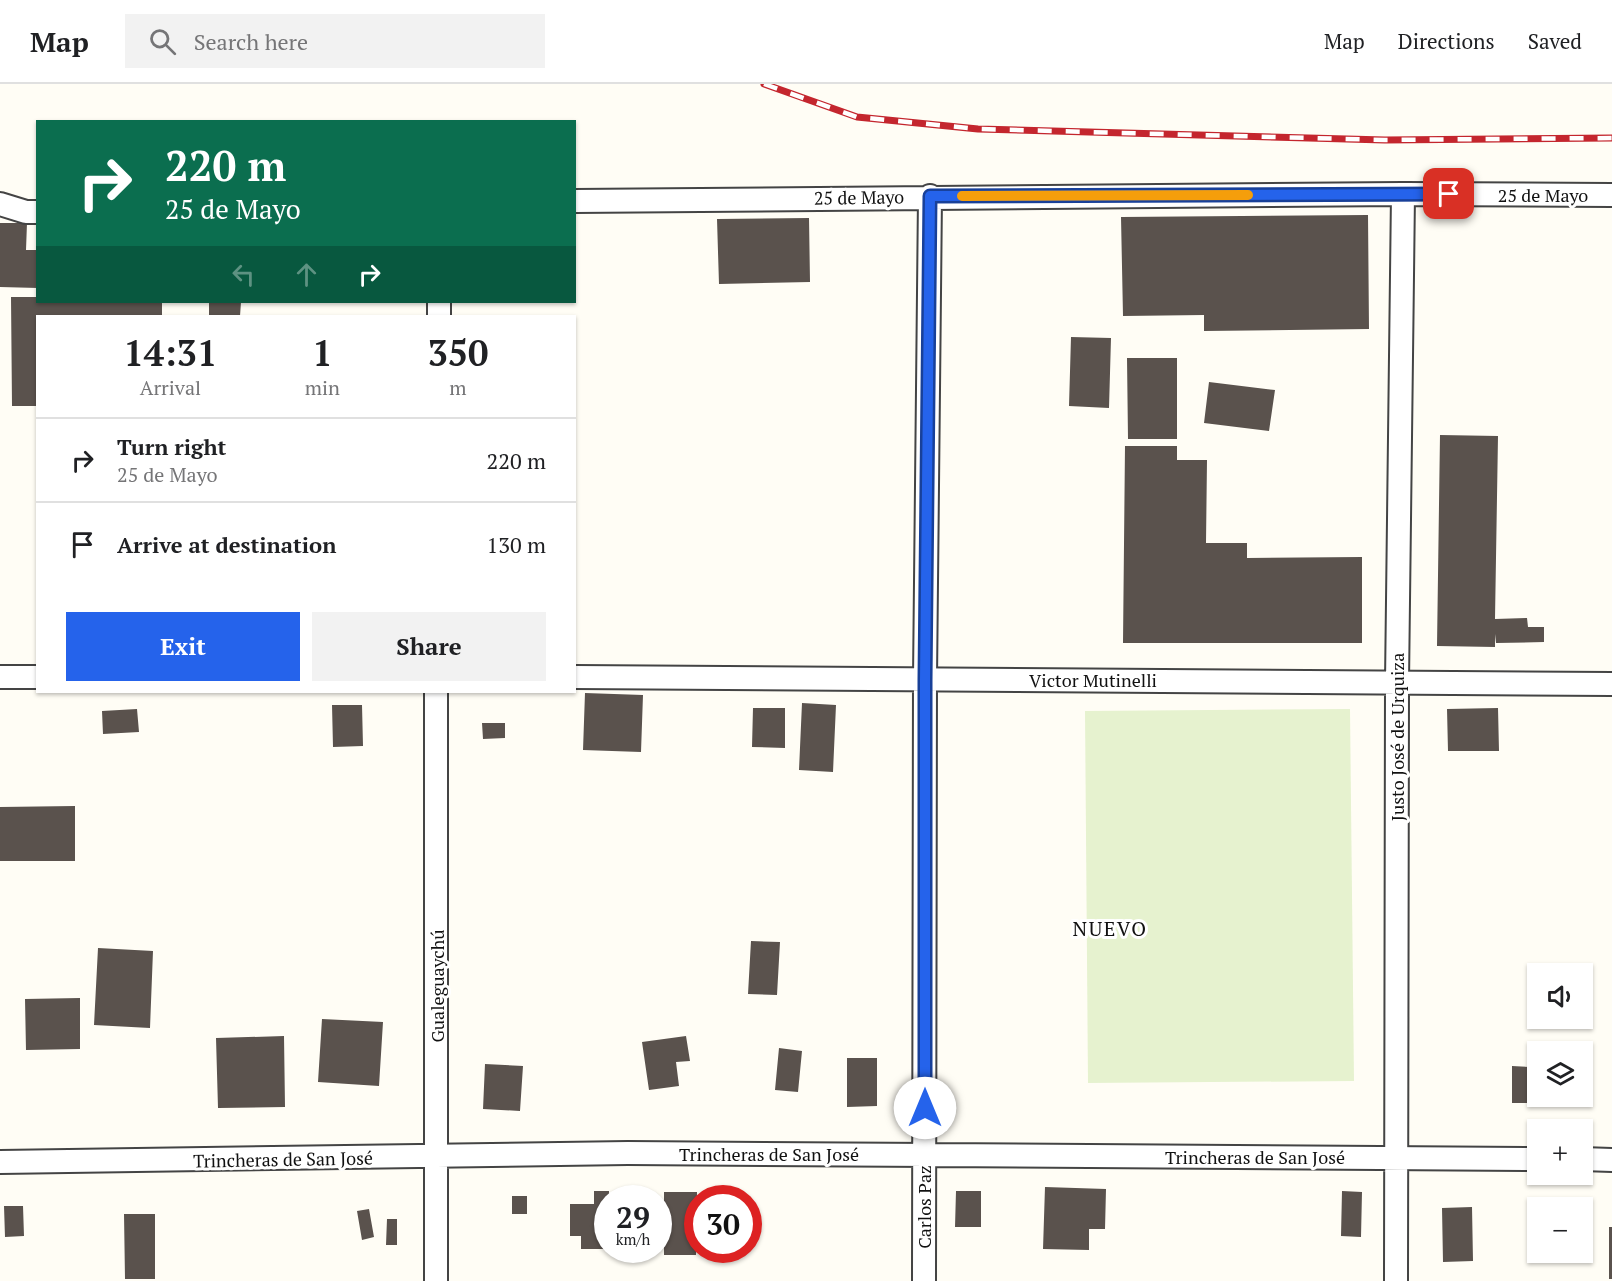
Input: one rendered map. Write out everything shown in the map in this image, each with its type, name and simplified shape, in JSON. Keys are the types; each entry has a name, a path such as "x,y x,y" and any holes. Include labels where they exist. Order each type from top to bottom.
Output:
{"street":[{"name":"Justo José de Urquiza","path":"1396,1281 1397,682 1403,194"},
{"name":"25 de Mayo","path":"576,201 930,196 1612,195"},
{"name":"Carlos Paz","path":"924,1281 925,680 930,196"},
{"path":"0,204 26,212 36,212"},
{"path":"0,677 36,676"},
{"name":"Victor Mutinelli","path":"576,677 1612,684"},
{"name":"Gualeguaychú","path":"436,693 436,1281"},
{"name":"Trincheras de San José","path":"0,1162 437,1158 628,1153 1527,1159"},
{"path":"1593,1159 1612,1160"}],"green space":[{"path":"1350,709 1354,1081 1088,1083 1085,711"}],"building":[{"path":"1368,215 1369,329 1204,331 1204,315 1123,316 1121,217"},
{"path":"809,218 810,282 719,284 717,219"},
{"path":"0,223 27,223 26,250 36,250 36,288 0,287"},
{"path":"11,297 36,297 36,303 162,303 162,315 36,315 36,406 12,406"},
{"path":"209,303 241,303 240,315 209,315"},
{"path":"1071,337 1111,338 1109,408 1069,406"},
{"path":"1127,358 1177,358 1177,439 1128,439"},
{"path":"1209,382 1275,390 1269,431 1204,423"},
{"path":"1440,435 1498,436 1495,619 1527,618 1528,627 1544,627 1544,642 1496,643 1495,634 1495,647 1437,646"},
{"path":"1125,446 1177,446 1177,460 1207,460 1206,543 1247,543 1247,558 1362,557 1362,643 1123,643"},
{"path":"585,693 643,695 641,752 583,750"},
{"path":"802,703 836,705 833,772 799,770"},
{"path":"332,705 362,705 363,746 333,747"},
{"path":"753,708 785,708 785,748 752,747"},
{"path":"1498,708 1499,751 1448,751 1447,709"},
{"path":"137,709 139,732 103,734 102,711"},
{"path":"482,723 505,723 505,738 483,739"},
{"path":"75,806 75,861 0,861 0,807"},
{"path":"751,941 780,942 777,995 748,994"},
{"path":"98,948 153,951 150,1028 94,1025"},
{"path":"80,998 80,1049 26,1050 25,999"},
{"path":"322,1019 383,1022 379,1086 318,1082"},
{"path":"284,1036 285,1107 218,1108 216,1038"},
{"path":"686,1036 690,1061 676,1062 679,1086 649,1090 642,1042"},
{"path":"779,1048 802,1051 798,1092 775,1090"},
{"path":"847,1058 877,1058 877,1106 847,1107"},
{"path":"485,1064 523,1066 520,1111 483,1109"},
{"path":"1512,1066 1527,1067 1527,1103 1512,1103"},
{"path":"1045,1187 1106,1189 1105,1229 1089,1229 1089,1250 1043,1249"},
{"path":"956,1191 981,1191 981,1227 955,1227"},
{"path":"1342,1191 1362,1192 1361,1237 1341,1236"},
{"path":"672,1192 684,1192 684,1255 672,1255"},
{"path":"512,1196 527,1196 527,1214 512,1214"},
{"path":"570,1204 594,1204 594,1249 581,1249 581,1236 570,1236"},
{"path":"4,1206 23,1206 24,1236 5,1237"},
{"path":"1472,1207 1473,1261 1443,1262 1442,1208"},
{"path":"369,1209 374,1237 362,1240 357,1211"},
{"path":"124,1214 155,1214 155,1279 125,1279"},
{"path":"387,1219 397,1219 397,1245 386,1245"},
{"path":"1609,1227 1612,1227 1612,1279 1609,1279"}],"railway":[{"path":"764,84 857,117 978,129 1385,140 1612,138"}],"slow traffic":[{"path":"962,196 1248,195"}],"district":[{"name":"NUEVO","path":"1110,928"}],"route":[{"path":"925,1108 925,680 930,196 1449,194"}]}
